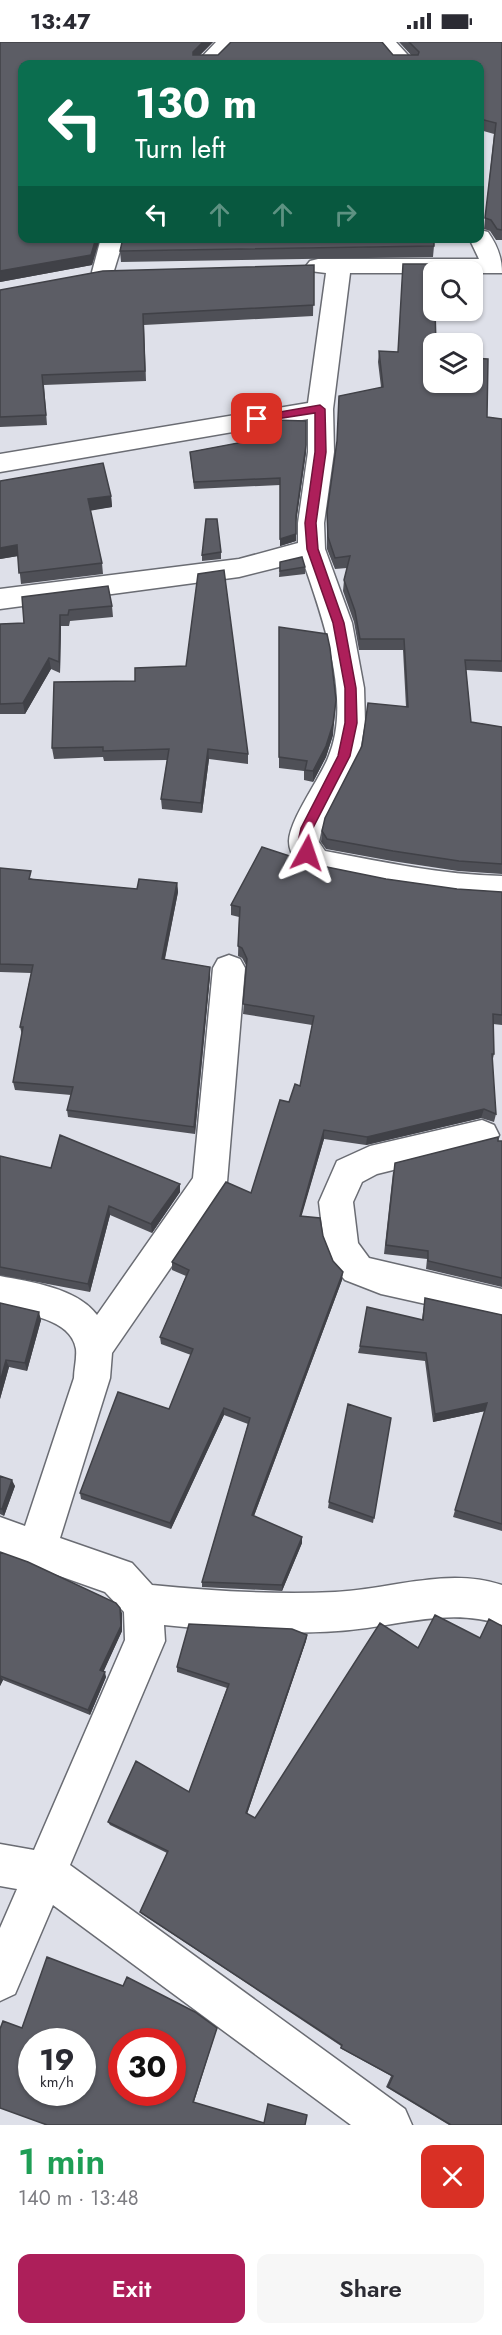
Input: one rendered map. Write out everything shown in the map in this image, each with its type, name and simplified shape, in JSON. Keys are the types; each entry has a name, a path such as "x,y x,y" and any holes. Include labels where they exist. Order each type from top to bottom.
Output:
{"street":[{"path":"209,60 228,42"},
{"path":"386,42 402,60"},
{"path":"110,243 93,274 128,272"},
{"path":"484,243 498,266"},
{"path":"339,266 320,409 321,452 311,523 312,549 338,623 350,688 351,723 344,756 307,828 304,842 307,853 317,861 410,879 483,889 502,888"},
{"path":"292,267 498,266"},
{"path":"0,463 320,409"},
{"path":"0,599 125,580 239,568 312,549"},
{"path":"94,1349 210,1182 229,968"},
{"path":"482,1136 370,1161 348,1172 336,1202 341,1244 346,1257 357,1269 381,1278 502,1305"},
{"path":"0,1292 39,1302 71,1314 83,1325 94,1349 92,1378 37,1549"},
{"path":"0,1536 118,1577 143,1604 145,1641 0,1979"},
{"path":"143,1604 239,1613 363,1610 461,1596 502,1605"},
{"path":"0,1865 45,1873 389,2125"}],"building":[{"path":"0,42 203,42 193,52 193,55 218,55 231,42 382,42 393,55 418,55 419,52 409,42 502,42 502,230 497,229 491,220 485,218 496,123 484,120 484,60 18,60 18,243 95,243 91,255 0,271"},
{"path":"122,243 434,243 434,246 120,251"},
{"path":"403,264 423,264 423,321 435,321 436,333 423,333 423,393 483,393 483,359 488,359 487,417 502,419 502,661 465,660 471,722 502,727 502,864 459,861 327,839 322,831 325,818 362,746 368,703 408,707 404,639 360,639 355,611 344,580 350,556 335,558 328,537 327,512 337,441 339,396 383,387 379,351 398,352"},
{"path":"314,265 314,305 143,314 145,371 42,375 46,415 0,417 0,290 103,271"},
{"path":"273,420 306,421 306,445 296,516 296,534 280,539 280,478 194,482 190,452 249,441 247,425 272,424"},
{"path":"103,463 111,496 88,499 102,563 19,573 17,545 0,548 0,481"},
{"path":"206,519 217,519 221,552 202,555"},
{"path":"302,557 305,567 280,571 280,562"},
{"path":"224,570 248,754 208,749 201,803 161,799 169,749 103,751 103,747 52,748 54,682 135,681 135,668 186,666 198,574"},
{"path":"108,586 112,606 69,610 68,615 60,615 59,662 49,658 23,703 0,704 0,624 24,623 22,597"},
{"path":"279,627 327,634 336,700 333,724 326,746 313,771 305,770 307,761 279,757"},
{"path":"262,847 317,865 386,879 457,889 502,892 502,1015 493,1014 494,1054 492,1054 496,1114 484,1109 367,1137 324,1130 300,1216 320,1218 323,1236 333,1261 343,1272 252,1515 302,1537 282,1585 202,1582 250,1418 224,1408 170,1523 80,1493 118,1392 169,1409 193,1349 160,1337 189,1270 172,1262 226,1182 251,1193 280,1100 289,1102 295,1084 300,1086 314,1016 243,1004 247,959 242,948 238,946 240,907 231,905"},
{"path":"0,868 31,871 29,879 137,889 139,879 177,883 162,959 210,967 194,1127 67,1110 73,1087 13,1082 23,1027 20,1027 33,965 0,964"},
{"path":"60,1135 180,1184 151,1224 109,1206 88,1284 0,1267 0,1156 51,1168"},
{"path":"498,1137 498,1141 502,1141 502,1278 428,1261 428,1251 386,1245 395,1163"},
{"path":"425,1298 502,1315 502,1524 455,1510 487,1403 435,1414 426,1353 360,1346 367,1307 423,1320"},
{"path":"0,1303 39,1312 25,1363 6,1360 0,1382"},
{"path":"348,1404 391,1418 374,1518 329,1502"},
{"path":"0,1476 12,1480 2,1509 0,1509"},
{"path":"0,1552 28,1562 116,1603 120,1608 121,1626 100,1670 105,1672 88,1710 0,1676"},
{"path":"435,1615 480,1638 489,1619 502,1626 502,2125 451,2125 388,2087 393,2076 341,2048 342,2045 140,1912 168,1851 108,1822 136,1761 189,1792 229,1684 177,1667 189,1624 292,1629 307,1635 246,1813 255,1818 380,1623 418,1648"},
{"path":"47,1957 123,1986 127,1977 195,2012 217,2028 193,2102 264,2123 268,2104 307,2115 305,2125 47,2125 0,2108 0,2029 3,2021 22,2028"}],"route":[{"path":"257,419 320,409 321,452 311,523 312,549 338,623 350,688 351,723 344,756 307,828 304,842 307,853"}]}
